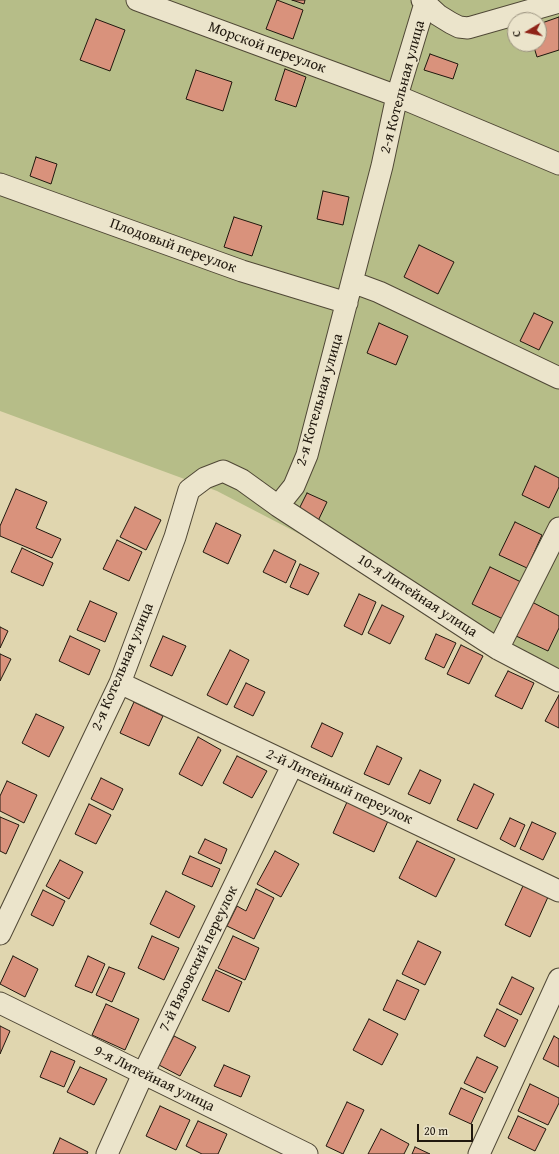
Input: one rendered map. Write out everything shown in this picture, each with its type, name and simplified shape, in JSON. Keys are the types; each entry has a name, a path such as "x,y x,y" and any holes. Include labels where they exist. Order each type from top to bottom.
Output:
{"street":[{"name":"Морской переулок","path":"137,0 397,96 559,164"},
{"name":"2-я Котельная улица","path":"0,934 120,683 175,537 189,490 205,478 222,471 242,480 278,506 294,486 307,455 382,166 397,96 425,1"},
{"path":"425,1 438,15 459,27 468,28 559,2"},
{"name":"Плодовый переулок","path":"0,184 242,270 347,303"},
{"path":"352,282 380,292 559,378"},
{"name":"10-я Литейная улица","path":"278,506 498,649 559,681"},
{"path":"498,649 559,528"},
{"name":"2-й Литейный переулок","path":"120,683 292,766 559,891"},
{"name":"7-й Вязовский переулок","path":"107,1154 143,1074 292,766"},
{"path":"480,1154 559,979"},
{"name":"9-я Литейная улица","path":"0,1003 307,1154"}],"green space":[{"path":"0,0 559,0 559,669 217,491 0,411"}],"building":[{"path":"277,0 303,10 293,39 266,29"},
{"path":"292,0 305,0 304,4"},
{"path":"559,17 559,50 537,57 535,52 547,52 547,21"},
{"path":"96,19 125,30 110,71 80,60"},
{"path":"430,54 458,64 453,79 424,70"},
{"path":"285,69 306,77 296,107 275,100"},
{"path":"196,70 232,82 223,111 186,99"},
{"path":"36,157 57,164 51,184 30,176"},
{"path":"323,191 349,197 343,225 317,219"},
{"path":"234,217 262,226 252,256 224,247"},
{"path":"419,245 454,262 438,294 404,277"},
{"path":"534,313 553,322 539,350 520,341"},
{"path":"379,323 408,336 396,365 367,353"},
{"path":"535,466 559,478 559,487 549,508 522,495"},
{"path":"16,489 47,502 36,528 61,539 52,558 0,536 0,526"},
{"path":"307,493 327,502 317,523 297,513"},
{"path":"135,507 161,520 146,550 120,537"},
{"path":"515,522 542,535 527,568 499,555"},
{"path":"216,523 241,535 228,564 203,552"},
{"path":"117,540 142,552 129,581 103,569"},
{"path":"22,548 53,563 43,586 11,572"},
{"path":"274,550 296,561 286,583 263,572"},
{"path":"300,564 319,573 308,595 290,587"},
{"path":"490,567 521,582 503,619 472,604"},
{"path":"359,594 376,602 362,635 344,626"},
{"path":"90,601 117,613 105,642 77,630"},
{"path":"530,601 559,616 559,628 548,651 514,635"},
{"path":"382,605 404,616 390,644 368,633"},
{"path":"0,627 8,631 0,648"},
{"path":"436,634 456,643 444,668 425,659"},
{"path":"70,636 100,650 89,675 59,661"},
{"path":"163,636 186,646 172,676 150,666"},
{"path":"461,645 483,656 469,684 447,674"},
{"path":"230,650 249,660 227,705 207,695"},
{"path":"0,654 11,659 0,681"},
{"path":"508,671 534,683 522,709 495,696"},
{"path":"246,683 265,692 253,716 234,707"},
{"path":"559,695 559,728 545,721"},
{"path":"134,702 163,716 149,746 120,733"},
{"path":"36,714 64,727 49,757 22,743"},
{"path":"322,723 343,733 332,757 311,747"},
{"path":"198,737 221,750 202,786 179,774"},
{"path":"377,746 402,758 389,785 364,774"},
{"path":"237,756 267,771 252,798 223,783"},
{"path":"420,770 441,780 430,804 408,794"},
{"path":"101,778 123,789 113,810 91,799"},
{"path":"7,781 37,795 24,823 0,811 0,796"},
{"path":"474,784 494,794 477,829 457,820"},
{"path":"347,802 388,821 374,852 333,833"},
{"path":"89,804 111,815 96,844 75,834"},
{"path":"0,817 19,825 6,854 0,851"},
{"path":"510,818 525,825 515,847 500,839"},
{"path":"532,822 556,833 543,860 520,849"},
{"path":"205,839 227,849 221,864 198,853"},
{"path":"417,841 455,859 436,897 399,878"},
{"path":"275,851 299,864 281,897 257,884"},
{"path":"190,856 220,869 212,887 182,874"},
{"path":"60,860 83,872 69,899 46,886"},
{"path":"523,886 548,897 530,937 505,925"},
{"path":"256,889 274,898 254,939 227,926 237,906 246,911"},
{"path":"43,890 65,901 53,926 31,915"},
{"path":"166,891 195,906 179,938 150,924"},
{"path":"152,936 179,948 164,980 138,968"},
{"path":"233,936 259,948 245,980 218,968"},
{"path":"418,941 441,952 425,985 402,974"},
{"path":"13,956 38,969 25,997 0,984"},
{"path":"88,956 105,964 92,993 75,986"},
{"path":"109,967 125,973 112,1002 96,995"},
{"path":"216,970 242,982 229,1012 202,1000"},
{"path":"512,977 534,988 521,1015 499,1004"},
{"path":"397,980 419,990 405,1020 383,1010"},
{"path":"106,1004 139,1019 125,1050 92,1035"},
{"path":"497,1009 518,1020 505,1047 484,1036"},
{"path":"369,1019 398,1034 382,1065 353,1050"},
{"path":"0,1026 10,1031 0,1054"},
{"path":"174,1036 196,1047 180,1076 159,1065"},
{"path":"554,1036 559,1039 559,1067 543,1059"},
{"path":"51,1051 75,1061 64,1087 40,1077"},
{"path":"477,1057 498,1067 485,1093 464,1083"},
{"path":"224,1065 250,1076 241,1097 214,1086"},
{"path":"80,1067 107,1079 94,1105 67,1092"},
{"path":"530,1084 559,1098 559,1103 548,1125 518,1111"},
{"path":"461,1088 483,1098 471,1124 449,1114"},
{"path":"347,1102 364,1110 343,1154 326,1146"},
{"path":"160,1106 190,1120 176,1150 146,1136"},
{"path":"518,1116 546,1129 535,1151 508,1138"},
{"path":"198,1121 227,1134 218,1154 202,1154 186,1146"},
{"path":"381,1129 409,1144 404,1154 368,1154"},
{"path":"60,1138 88,1152 87,1154 53,1154"},
{"path":"415,1147 430,1154 412,1154"}]}
